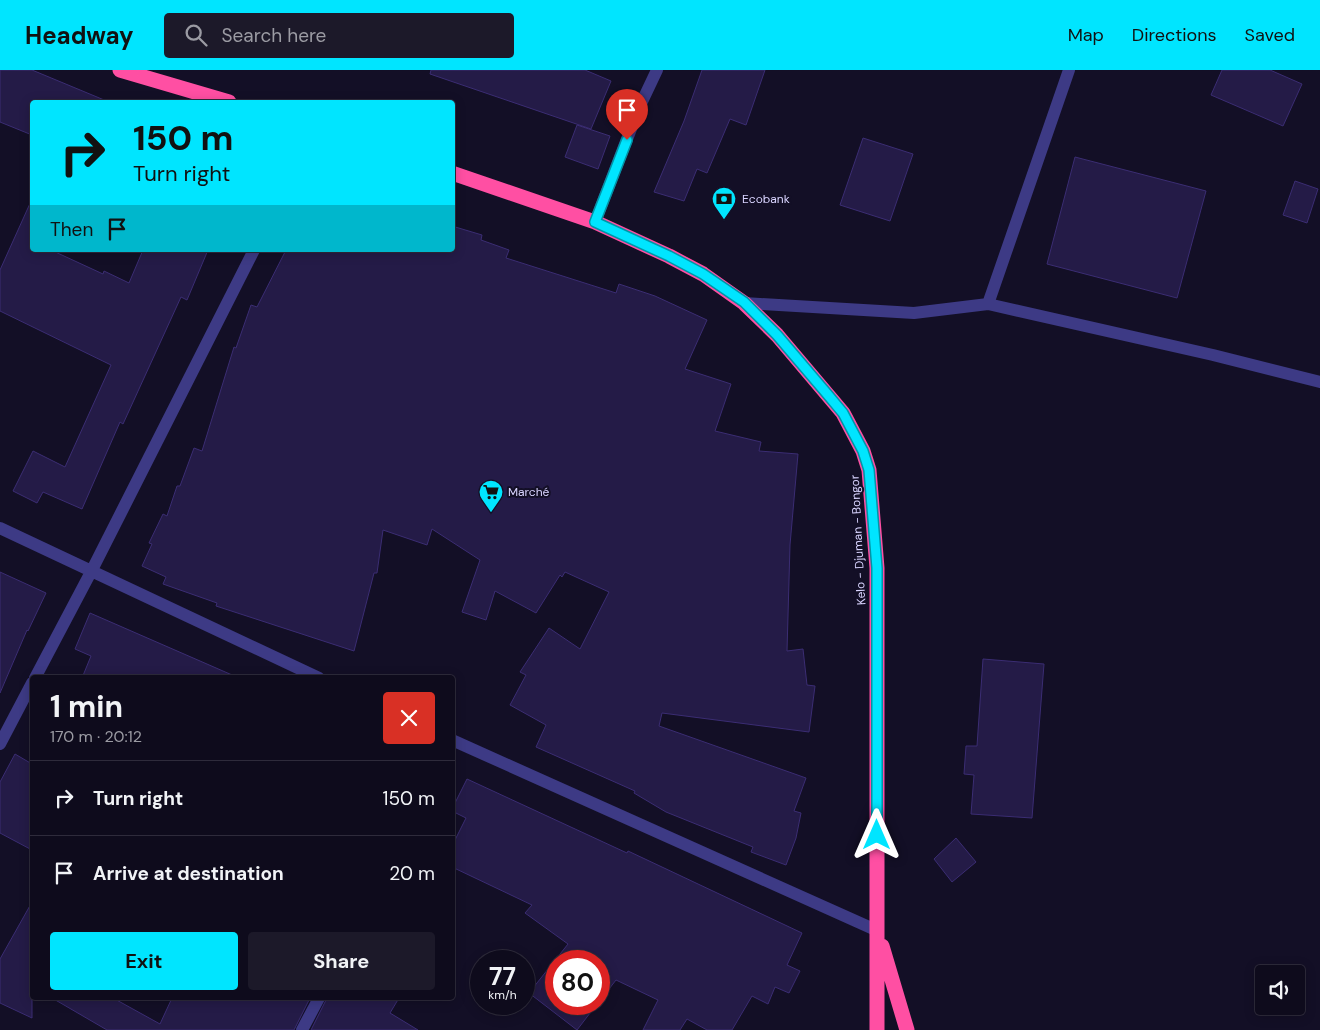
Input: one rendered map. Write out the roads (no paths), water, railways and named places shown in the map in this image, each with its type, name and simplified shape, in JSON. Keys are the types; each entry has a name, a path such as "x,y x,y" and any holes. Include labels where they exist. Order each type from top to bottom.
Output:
{"highway":[{"path":"120,70 222,100"},
{"name":"Kelo - Djuman - Bongor","path":"455,174 595,222 703,274 744,302 777,335 843,413 863,451 869,470 877,568 877,1030"},
{"name":"Kelo - Djuman - Bongor","path":"878,931 907,1030"}],"street":[{"path":"595,222 639,108 657,70"},
{"path":"988,304 1069,70"},
{"path":"37,675 92,570 253,252"},
{"path":"744,302 914,312 988,304 1204,353 1320,382"},
{"path":"0,528 313,675"},
{"path":"0,744 30,687"},
{"path":"455,743 878,931"},
{"path":"302,1030 318,1000"}],"place":[{"name":"Ecobank","path":"724,220"},
{"name":"Marché","path":"491,513"}]}
